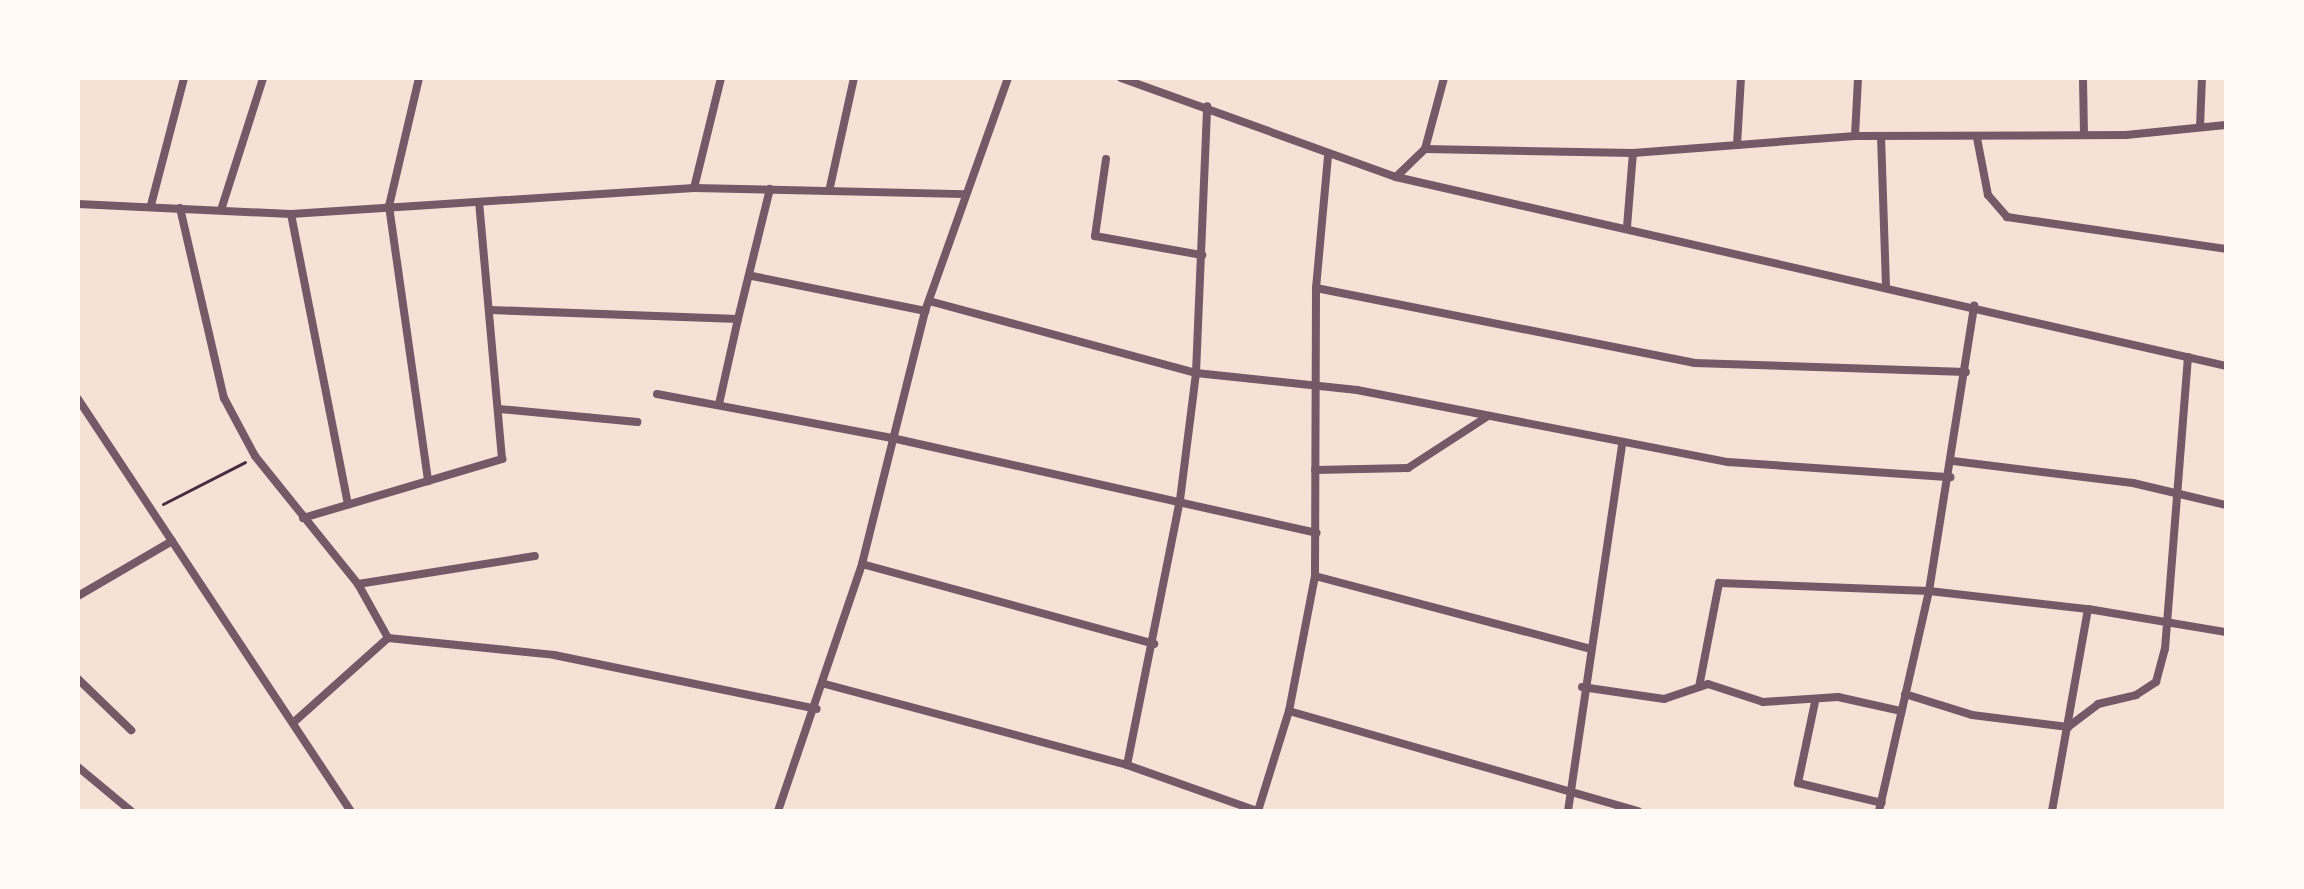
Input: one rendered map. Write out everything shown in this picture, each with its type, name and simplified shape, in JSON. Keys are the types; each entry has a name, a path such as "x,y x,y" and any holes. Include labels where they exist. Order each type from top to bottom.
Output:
{"street":[{"path":"151,205 184,78"},
{"path":"221,210 263,78"},
{"path":"419,78 389,206 428,481"},
{"path":"694,188 721,78"},
{"path":"830,187 854,78"},
{"path":"782,810 862,564 925,311 964,194 1008,78"},
{"path":"1121,78 1207,106 1328,155 1396,177 1974,306 2226,366"},
{"path":"1396,177 1425,149 1444,78"},
{"path":"1737,145 1741,78"},
{"path":"1855,136 1858,78"},
{"path":"2083,78 2084,135"},
{"path":"2200,127 2202,78"},
{"path":"1127,765 1154,644 1180,500 1196,373 1207,106"},
{"path":"1425,149 1633,153 1855,136 1977,138 2084,135 2226,125"},
{"path":"1881,136 1886,287"},
{"path":"1977,138 1988,195 2007,217 2226,249"},
{"path":"1627,227 1633,153"},
{"path":"825,684 1127,765 1257,811 1289,711 1315,576 1316,288 1328,155"},
{"path":"1106,159 1095,236 1202,255"},
{"path":"78,204 151,205 291,214 694,188 830,187 964,194"},
{"path":"719,404 738,319 752,276 770,189"},
{"path":"303,518 502,459 479,202"},
{"path":"180,208 214,367 255,456 358,584 388,638"},
{"path":"291,214 348,504"},
{"path":"752,276 925,311"},
{"path":"1316,288 1694,363 1966,372"},
{"path":"929,301 1196,373 1315,389 1357,390 1622,445 1728,462 1950,477"},
{"path":"1815,702 1798,783 1881,807 1929,591 1953,461 1974,306"},
{"path":"491,310 738,319"},
{"path":"1905,694 1972,715 2068,727 2098,704 2136,695 2156,682 2165,649 2162,618 2188,357"},
{"path":"657,394 892,438 1180,500 1316,533"},
{"path":"78,399 351,811"},
{"path":"499,409 637,422"},
{"path":"1315,470 1408,468 1488,416"},
{"path":"1568,811 1582,687 1622,445"},
{"path":"1953,461 2176,490 2226,505"},
{"path":"78,596 172,541"},
{"path":"358,584 535,556"},
{"path":"862,564 1154,644"},
{"path":"1315,576 1588,648"},
{"path":"1699,687 1719,583 1929,591 2162,618 2226,632"},
{"path":"2052,811 2088,609"},
{"path":"294,722 388,638 568,657 816,709"},
{"path":"78,679 131,730"},
{"path":"1582,687 1664,699 1699,687 1719,686 1763,702 1815,702 1838,697 1901,711"},
{"path":"1289,711 1638,811"},
{"path":"78,767 131,811"}],"path":[{"path":"151,510 255,456"}]}
